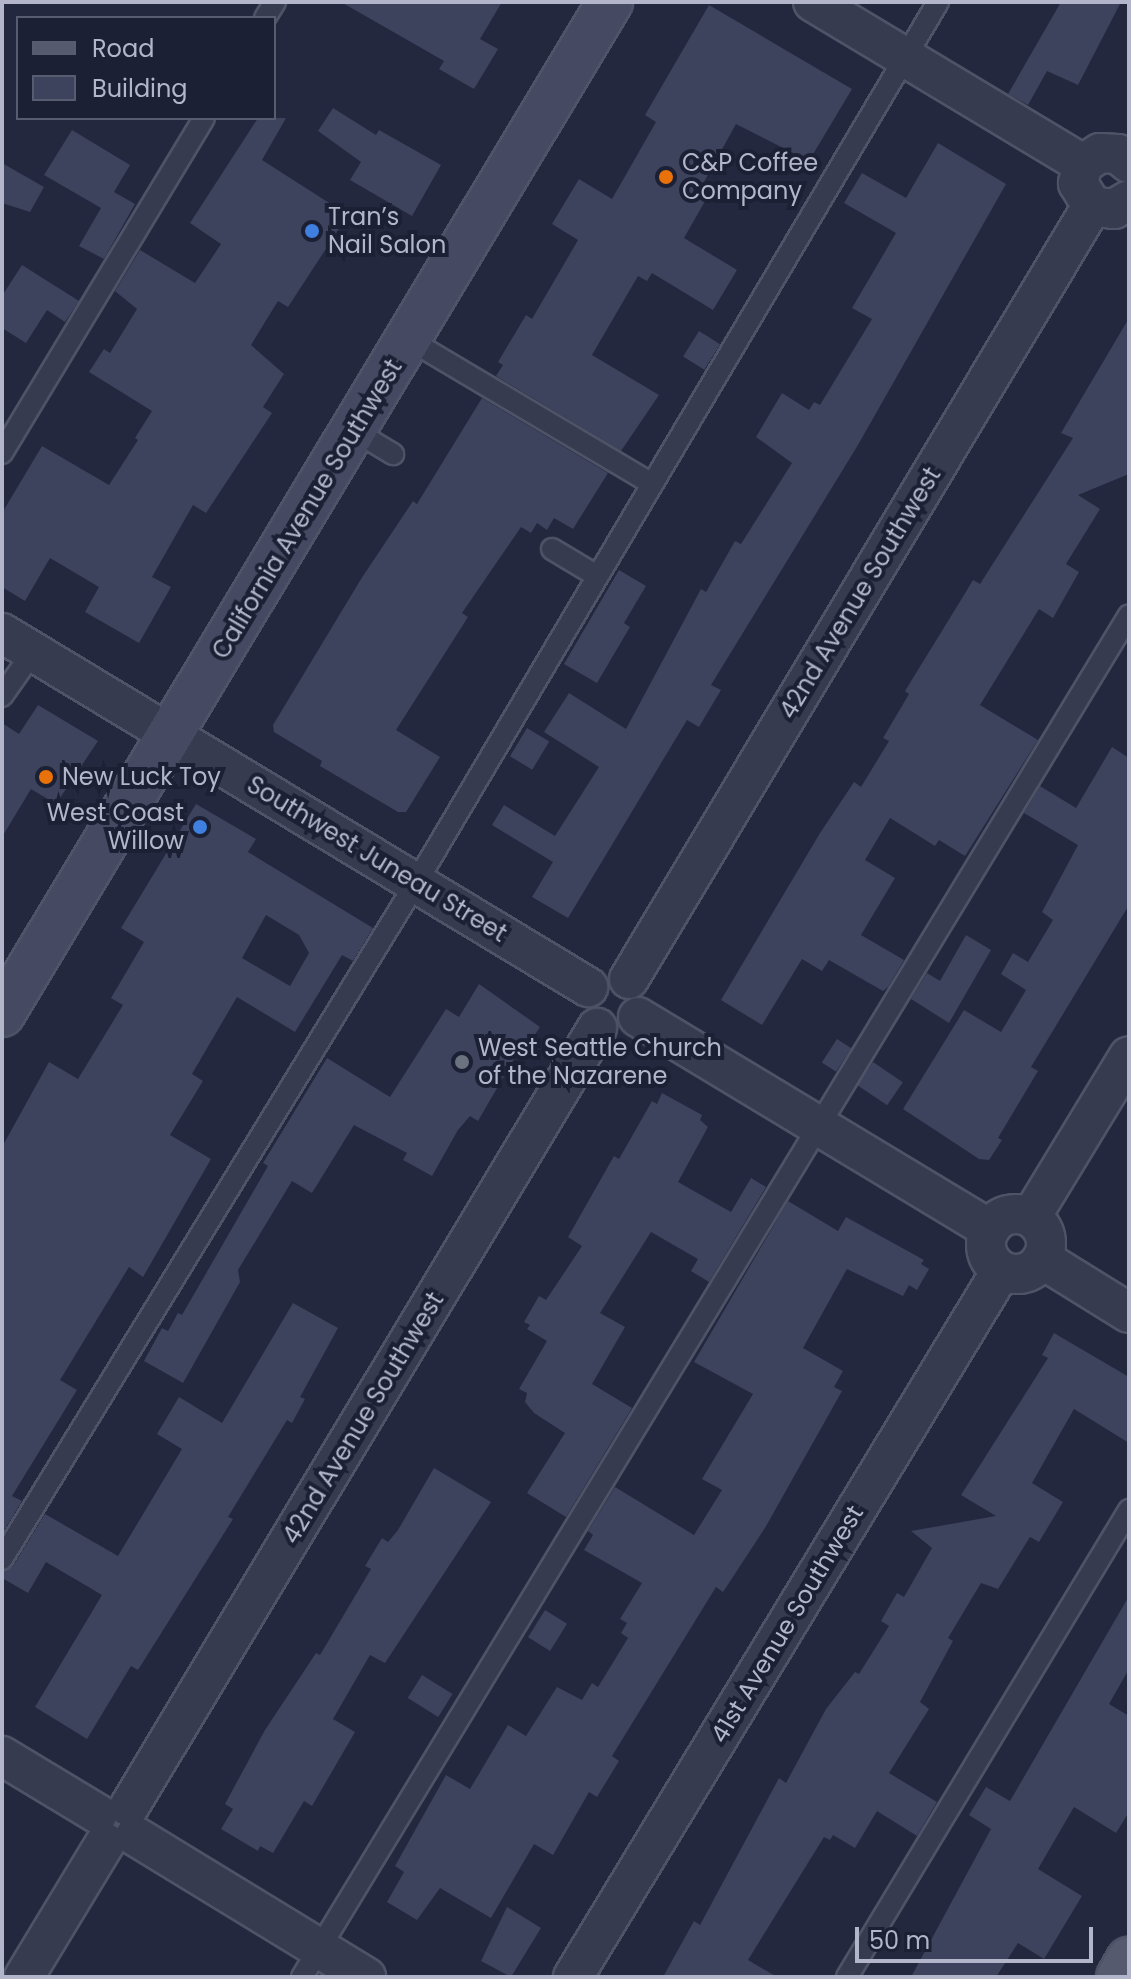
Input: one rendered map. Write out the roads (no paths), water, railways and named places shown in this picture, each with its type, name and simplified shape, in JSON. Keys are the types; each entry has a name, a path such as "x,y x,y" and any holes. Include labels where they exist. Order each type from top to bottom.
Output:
{"main road":[{"name":"California Avenue Southwest","path":"2,1014 610,2"},
{"path":"1119,1977 1129,1960"}],"street":[{"path":"813,2 1083,164"},
{"path":"1127,155 1100,153 1083,164 1078,183 1092,206 1114,209 1129,200"},
{"name":"42nd Avenue Southwest","path":"629,979 1092,206"},
{"name":"Southwest Juneau Street","path":"18,642 588,987"},
{"path":"607,974 629,979 640,993 638,1017 618,1032 597,1028 583,1008 588,987 607,974"},
{"path":"638,1017 990,1229"},
{"name":"42nd Avenue Southwest","path":"24,1977 597,1028"},
{"path":"1031,1217 1129,1056"},
{"path":"1006,1215 1031,1217 1046,1239 1042,1259 1026,1272 1001,1271 987,1253 990,1229 1006,1215"},
{"path":"1042,1259 1129,1313"},
{"name":"41st Avenue Southwest","path":"573,1977 1001,1271"},
{"path":"2,1756 117,1825 310,1963 366,1977"}],"lane":[{"path":"2,1559 292,1068 416,883 481,755 519,691 597,576 938,2"},
{"path":"2,453 203,120"},
{"path":"408,339 652,484"},
{"path":"353,430 393,454"},
{"path":"552,549 597,576"},
{"path":"310,1963 815,1124 1129,615"},
{"path":"2,696 18,642"},
{"path":"847,1977 1129,1510"}],"place":[{"name":"C&P Coffee Company","path":"666,177"},
{"name":"Tran’s Nail Salon","path":"312,231"},
{"name":"New Luck Toy","path":"46,777"},
{"name":"West Coast Willow","path":"200,827"},
{"name":"West Seattle Church of the Nazarene","path":"462,1062"}]}
